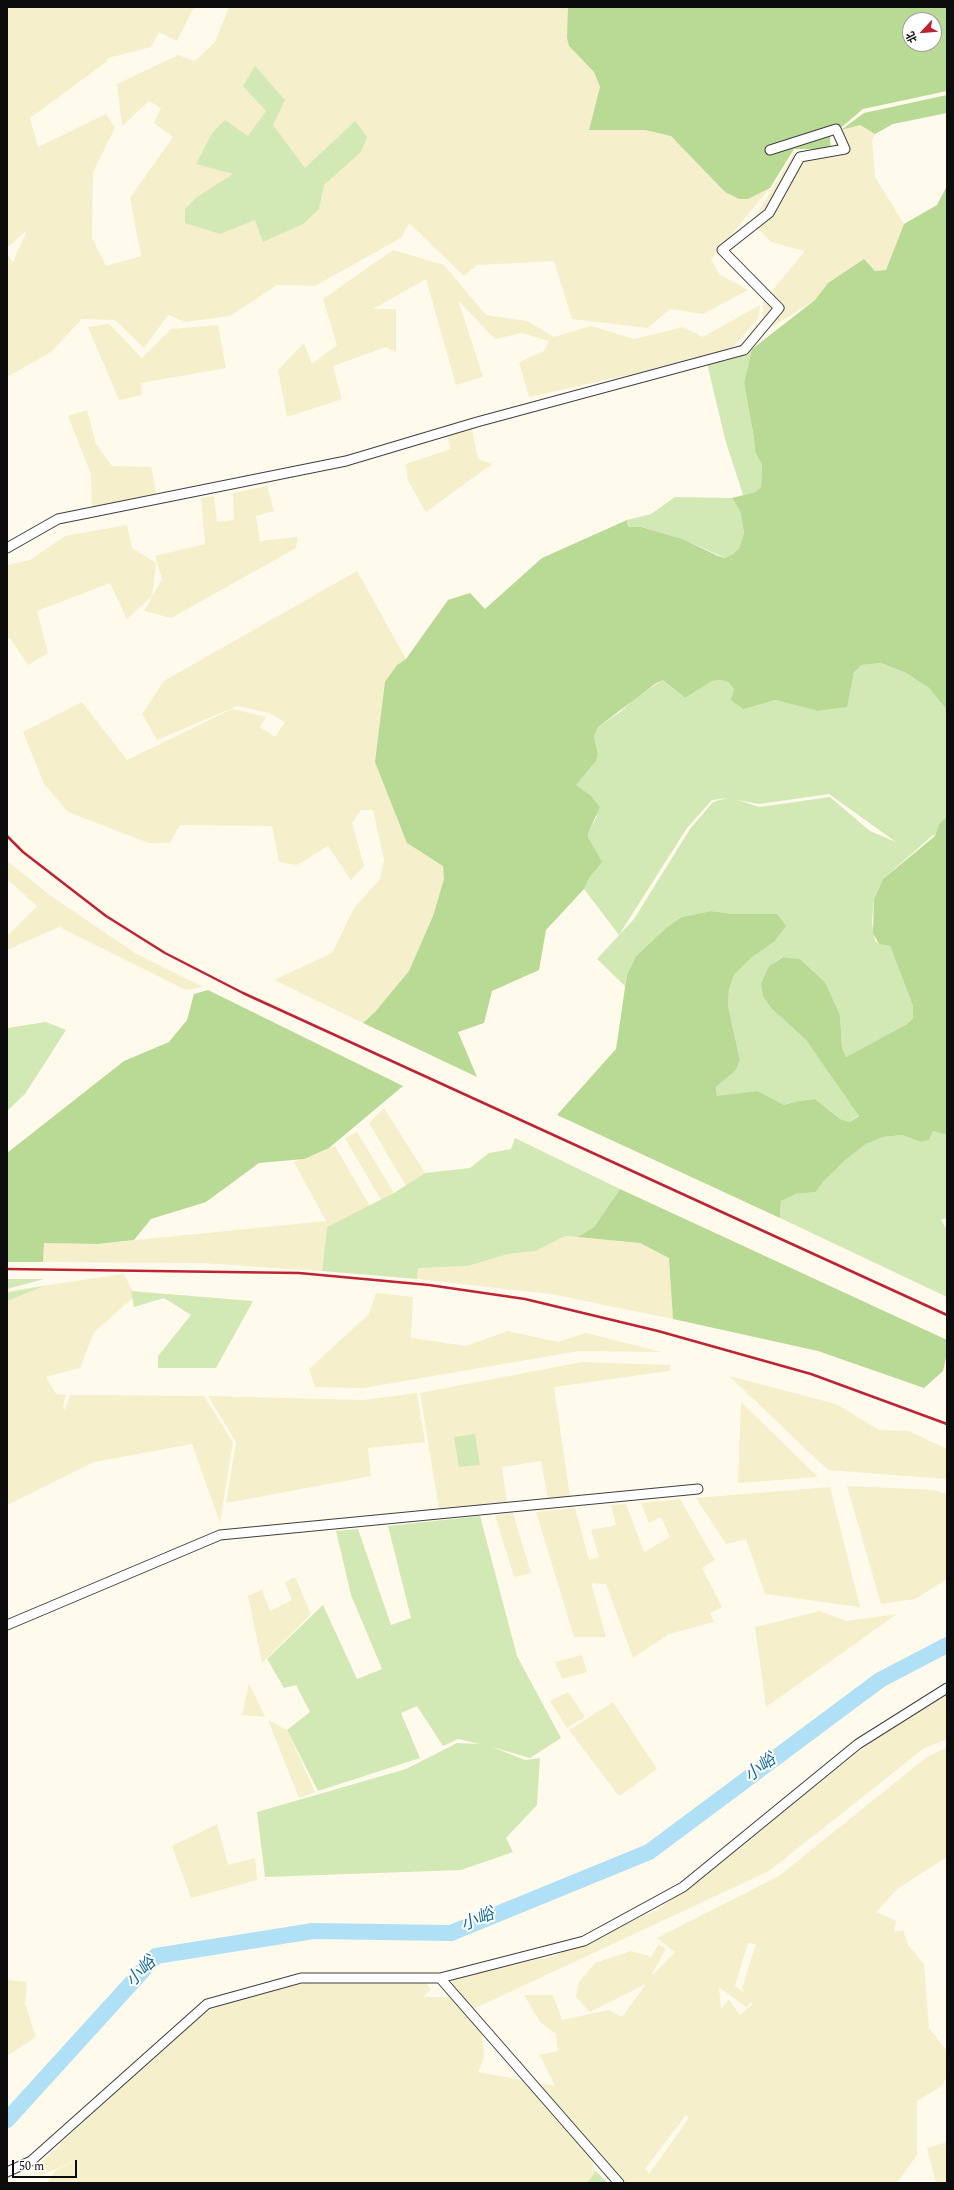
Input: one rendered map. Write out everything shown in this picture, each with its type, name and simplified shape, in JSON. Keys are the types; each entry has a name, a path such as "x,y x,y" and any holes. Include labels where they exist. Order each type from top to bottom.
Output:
{"street":[{"path":"7,548 58,519 346,461 477,422 744,350 779,308 722,250 769,213 800,157 845,149 836,129 770,150"},
{"path":"7,1625 220,1535 698,1489"},
{"path":"7,2172 31,2161 207,2004 301,1978 440,1978 584,1941 683,1887 858,1744 947,1688"},
{"path":"440,1978 619,2183"}],"shaded area":[{"path":"7,7 203,7 193,9 177,41 159,32 151,47 108,58 106,62 30,118 38,147 106,114 115,128 93,172 92,238 106,266 141,256 130,198 173,137 154,123 161,108 149,101 122,126 117,84 178,55 195,61 215,42 229,7 568,7 569,46 594,72 600,88 589,130 645,130 671,136 725,192 739,199 748,199 770,188 711,259 719,274 748,290 703,314 670,309 648,328 572,319 554,261 477,265 464,276 409,223 401,238 315,286 277,285 230,316 186,322 168,315 144,348 115,320 82,319 51,352 7,377 7,254 13,262 27,230 7,248"},
{"path":"860,125 875,134 872,141 875,177 904,224 886,270 875,271 864,259 828,283 815,300 735,350 763,318 763,302 805,251 771,242 752,222 793,155 813,149 831,155 841,130"},
{"path":"393,250 444,265 486,315 527,321 554,337 591,326 634,339 683,327 703,337 760,305 758,319 727,353 529,397 519,362 544,351 549,341 522,333 495,339 458,300 483,377 456,385 426,279 373,309 396,309 396,353 386,347 333,366 342,399 287,417 278,370 304,343 312,364 337,345 323,299"},
{"path":"109,324 142,358 171,329 218,325 226,368 141,383 142,395 119,400 88,327"},
{"path":"87,410 96,444 112,466 151,467 157,497 92,507 91,474 68,416"},
{"path":"471,424 478,459 492,464 426,512 408,481 406,464 451,449 446,433"},
{"path":"267,486 274,511 256,516 260,541 298,537 296,548 171,618 144,611 162,579 155,556 205,544 201,498 214,496 217,522 234,520 233,493"},
{"path":"127,525 132,548 156,563 152,596 127,619 110,583 37,611 48,653 28,665 10,638 7,639 7,565 30,560 65,536"},
{"path":"357,571 406,659 397,665 407,843 444,866 444,879 433,916 409,971 375,1012 363,1023 274,980 332,953 354,908 380,879 384,860 373,810 361,810 352,823 364,866 351,880 328,846 297,865 279,862 272,826 180,825 170,843 149,843 68,812 44,784 23,732 82,702 127,760 232,709 266,717 260,727 275,737 285,722 269,713 237,706 157,740 142,714 164,681"},
{"path":"7,861 51,896 135,953 203,987 186,990 59,927 7,950 7,936 37,906 7,879"},
{"path":"384,1108 425,1173 406,1186 369,1123"},
{"path":"357,1132 394,1193 381,1200 345,1138"},
{"path":"335,1146 370,1206 327,1227 322,1271 202,1263 43,1262 44,1243 97,1244 326,1221 294,1162"},
{"path":"565,1236 640,1243 670,1258 673,1319 551,1294 417,1279 418,1268 468,1266 508,1254 536,1251"},
{"path":"124,1274 135,1296 94,1332 80,1368 46,1377 56,1394 66,1395 63,1406 65,1410 70,1395 204,1396 233,1442 220,1523 192,1444 94,1462 7,1505 7,1291"},
{"path":"376,1293 413,1297 411,1338 466,1346 508,1331 558,1342 586,1333 661,1352 579,1351 363,1388 315,1387 309,1369 369,1314"},
{"path":"582,1362 671,1365 669,1371 554,1387 570,1497 548,1499 541,1461 502,1467 507,1503 439,1509 420,1393"},
{"path":"729,1376 836,1404 879,1430 909,1431 947,1449 947,1479 828,1470"},
{"path":"417,1393 425,1442 368,1448 371,1476 226,1503 236,1442 208,1396 363,1400"},
{"path":"741,1402 818,1477 738,1483"},
{"path":"847,1486 934,1490 947,1494 947,1579 915,1599 881,1604"},
{"path":"830,1487 860,1607 765,1594 746,1539 726,1544 696,1498"},
{"path":"680,1499 715,1560 702,1568 722,1607 710,1613 714,1622 669,1634 633,1658 606,1584 591,1583 606,1637 574,1637 536,1512 575,1508 589,1560 599,1557 591,1530 616,1525 611,1505 626,1504 644,1552 670,1537 661,1517 649,1523 641,1503"},
{"path":"513,1513 531,1573 514,1577 495,1515"},
{"path":"295,1577 311,1614 262,1663 248,1596 262,1590 270,1611 292,1600 285,1582"},
{"path":"819,1611 847,1621 897,1614 766,1707 755,1627"},
{"path":"582,1655 587,1672 562,1679 555,1662"},
{"path":"249,1683 265,1717 242,1715"},
{"path":"568,1692 585,1717 567,1728 550,1701"},
{"path":"947,1693 947,1739 923,1749 769,1871 469,2011 482,2035 484,2058 478,2072 555,2086 540,2055 558,2051 556,2034 540,2022 524,1995 553,1995 562,2020 609,2010 622,2017 646,1984 590,2012 576,1997 579,1982 595,1963 631,1951 649,1956 650,1958 659,1944 666,1949 653,1972 652,1970 653,1975 675,1952 657,1938 779,1876 927,1757 947,1747 947,1857 897,1889 876,1912 896,1921 894,1932 903,1930 908,1945 924,1964 929,2028 947,2051 947,2076 942,2086 917,2101 917,2155 897,2183 621,2183 594,2154 593,2168 596,2171 591,2183 47,2183 56,2170 78,2159 40,2176 36,2168 175,2032 238,1994 333,1979 423,1980 431,1989 424,1997 455,1997 452,1977 554,1956 659,1909 899,1720","holes":["748,1943 756,1944 742,1988 745,1993 735,1986","719,1987 746,2007 751,2002 753,2004 740,2015 729,2000 721,2009","686,2115 689,2118 649,2174 645,2169"]},
{"path":"613,1702 657,1769 619,1796 569,1730"},
{"path":"268,1720 287,1730 315,1792 299,1798"},
{"path":"217,1824 228,1865 255,1858 257,1880 191,1898 172,1846"},
{"path":"7,1980 27,1982 25,2004 36,2037 7,2056"},
{"path":"947,2142 947,2182 936,2183 927,2148"}],"green space":[{"path":"568,7 947,7 947,91 863,109 830,137 831,155 813,149 794,149 770,188 748,199 739,199 725,192 671,136 645,130 589,130 600,87 594,72 569,46 567,38"},
{"path":"255,66 285,100 273,125 305,168 355,121 367,137 361,152 324,185 319,209 303,224 263,242 255,220 220,234 185,223 185,209 197,197 233,174 196,164 212,133 225,120 248,136 266,111 243,86"},
{"path":"947,95 947,113 893,124 875,134 860,125 841,130 864,113"},
{"path":"947,186 947,710 929,688 906,673 881,663 862,665 854,673 847,707 818,711 775,700 743,709 731,700 734,689 728,682 721,680 712,681 685,698 663,680 655,684 598,727 594,736 598,754 596,761 576,785 591,796 600,807 589,831 588,837 602,862 590,877 584,889 546,930 539,970 492,991 484,1023 458,1032 477,1077 363,1023 375,1012 409,971 433,916 444,879 443,866 407,843 375,762 385,682 397,665 406,659 448,600 470,593 485,609 542,558 627,520 628,527 641,527 683,539 718,556 725,558 733,554 739,548 744,533 740,511 732,498 755,492 761,487 762,465 755,452 754,438 744,383 752,349 815,300 828,283 864,259 875,271 886,270 904,224 937,205"},
{"path":"752,349 744,383 754,438 755,452 762,465 761,487 755,492 743,495 725,439 707,363"},
{"path":"675,497 732,498 740,511 744,533 739,548 733,554 725,558 683,539 641,527 628,527 627,520 651,514"},
{"path":"881,663 906,673 929,688 947,710 947,816 939,824 935,836 933,835 883,879 874,899 872,922 875,941 879,944 890,946 913,1006 913,1018 907,1024 846,1057 842,1047 840,1015 825,982 800,959 782,957 769,966 761,983 763,997 772,1009 806,1040 859,1115 850,1122 840,1119 815,1099 798,1101 784,1105 758,1091 717,1097 716,1087 736,1070 740,1060 728,1006 729,989 734,975 751,958 774,942 777,914 732,914 711,911 682,917 667,927 636,956 627,973 625,986 597,959 634,919 690,829 713,802 727,798 712,800 687,828 619,935 584,889 590,877 601,862 588,837 589,831 597,816 575,786 596,761 598,754 594,736 598,727 620,712 638,696 663,680 685,698 712,681 721,680 728,682 734,689 764,702 775,700 818,711 846,707 854,674 862,665","holes":["829,794 896,842 870,831 830,797 759,807 738,800 759,804"]},
{"path":"947,816 947,1135 933,1131 929,1140 921,1142 902,1135 883,1137 866,1144 846,1159 823,1182 816,1192 796,1194 781,1201 780,1218 557,1115 616,1049 627,974 636,956 667,927 682,917 711,911 732,914 777,914 786,926 774,942 751,958 734,975 729,989 728,1006 740,1060 736,1070 716,1087 717,1096 758,1091 784,1105 798,1101 815,1099 840,1119 850,1122 859,1116 806,1040 772,1009 763,997 761,983 769,966 783,957 800,959 825,982 840,1015 842,1047 846,1057 907,1024 913,1018 913,1006 890,946 879,944 873,933 874,899 883,879 935,836 939,824"},
{"path":"208,990 403,1086 329,1148 304,1159 259,1163 206,1202 151,1219 134,1240 97,1244 44,1243 43,1262 7,1262 7,1153 124,1061 169,1042 187,1020 194,994"},
{"path":"46,1022 66,1030 25,1094 7,1111 7,1028"},
{"path":"933,1131 947,1135 947,1218 941,1220 947,1230 947,1297 780,1218 781,1201 796,1194 816,1192 823,1182 846,1158 866,1144 883,1137 902,1135 921,1142 928,1140"},
{"path":"515,1138 620,1189 594,1227 577,1237 565,1236 536,1251 508,1254 468,1266 418,1268 417,1279 322,1271 327,1227 394,1193 425,1173 470,1168 489,1153 511,1149"},
{"path":"620,1189 947,1340 947,1353 943,1371 924,1388 818,1351 673,1319 669,1258 640,1243 577,1237 594,1227"},
{"path":"7,1279 44,1279 7,1289"},
{"path":"44,1286 7,1301 7,1293"},
{"path":"131,1291 253,1301 216,1368 158,1368 158,1356 191,1315 164,1298 134,1307"},
{"path":"475,1434 480,1465 459,1467 454,1437"},
{"path":"480,1516 517,1656 561,1738 530,1758 492,1747 525,1760 540,1758 537,1805 506,1838 513,1852 461,1870 265,1877 257,1812 406,1769 457,1743 480,1744 458,1739 443,1746 417,1706 401,1713 420,1758 318,1791 287,1730 310,1712 296,1685 284,1688 267,1659 323,1605 357,1679 382,1669 351,1595 336,1531 358,1529 391,1625 411,1618 388,1526"},
{"path":"596,2171 608,2183 587,2183"}],"waterway":[{"name":"小峪","path":"7,2120 156,1956 313,1931 451,1933 649,1852 880,1680 947,1645"}],"railway":[{"path":"7,836 23,852 106,916 165,953 243,993 947,1315"},
{"path":"7,1269 299,1273 429,1285 525,1299 658,1331 811,1374 947,1424"}]}
